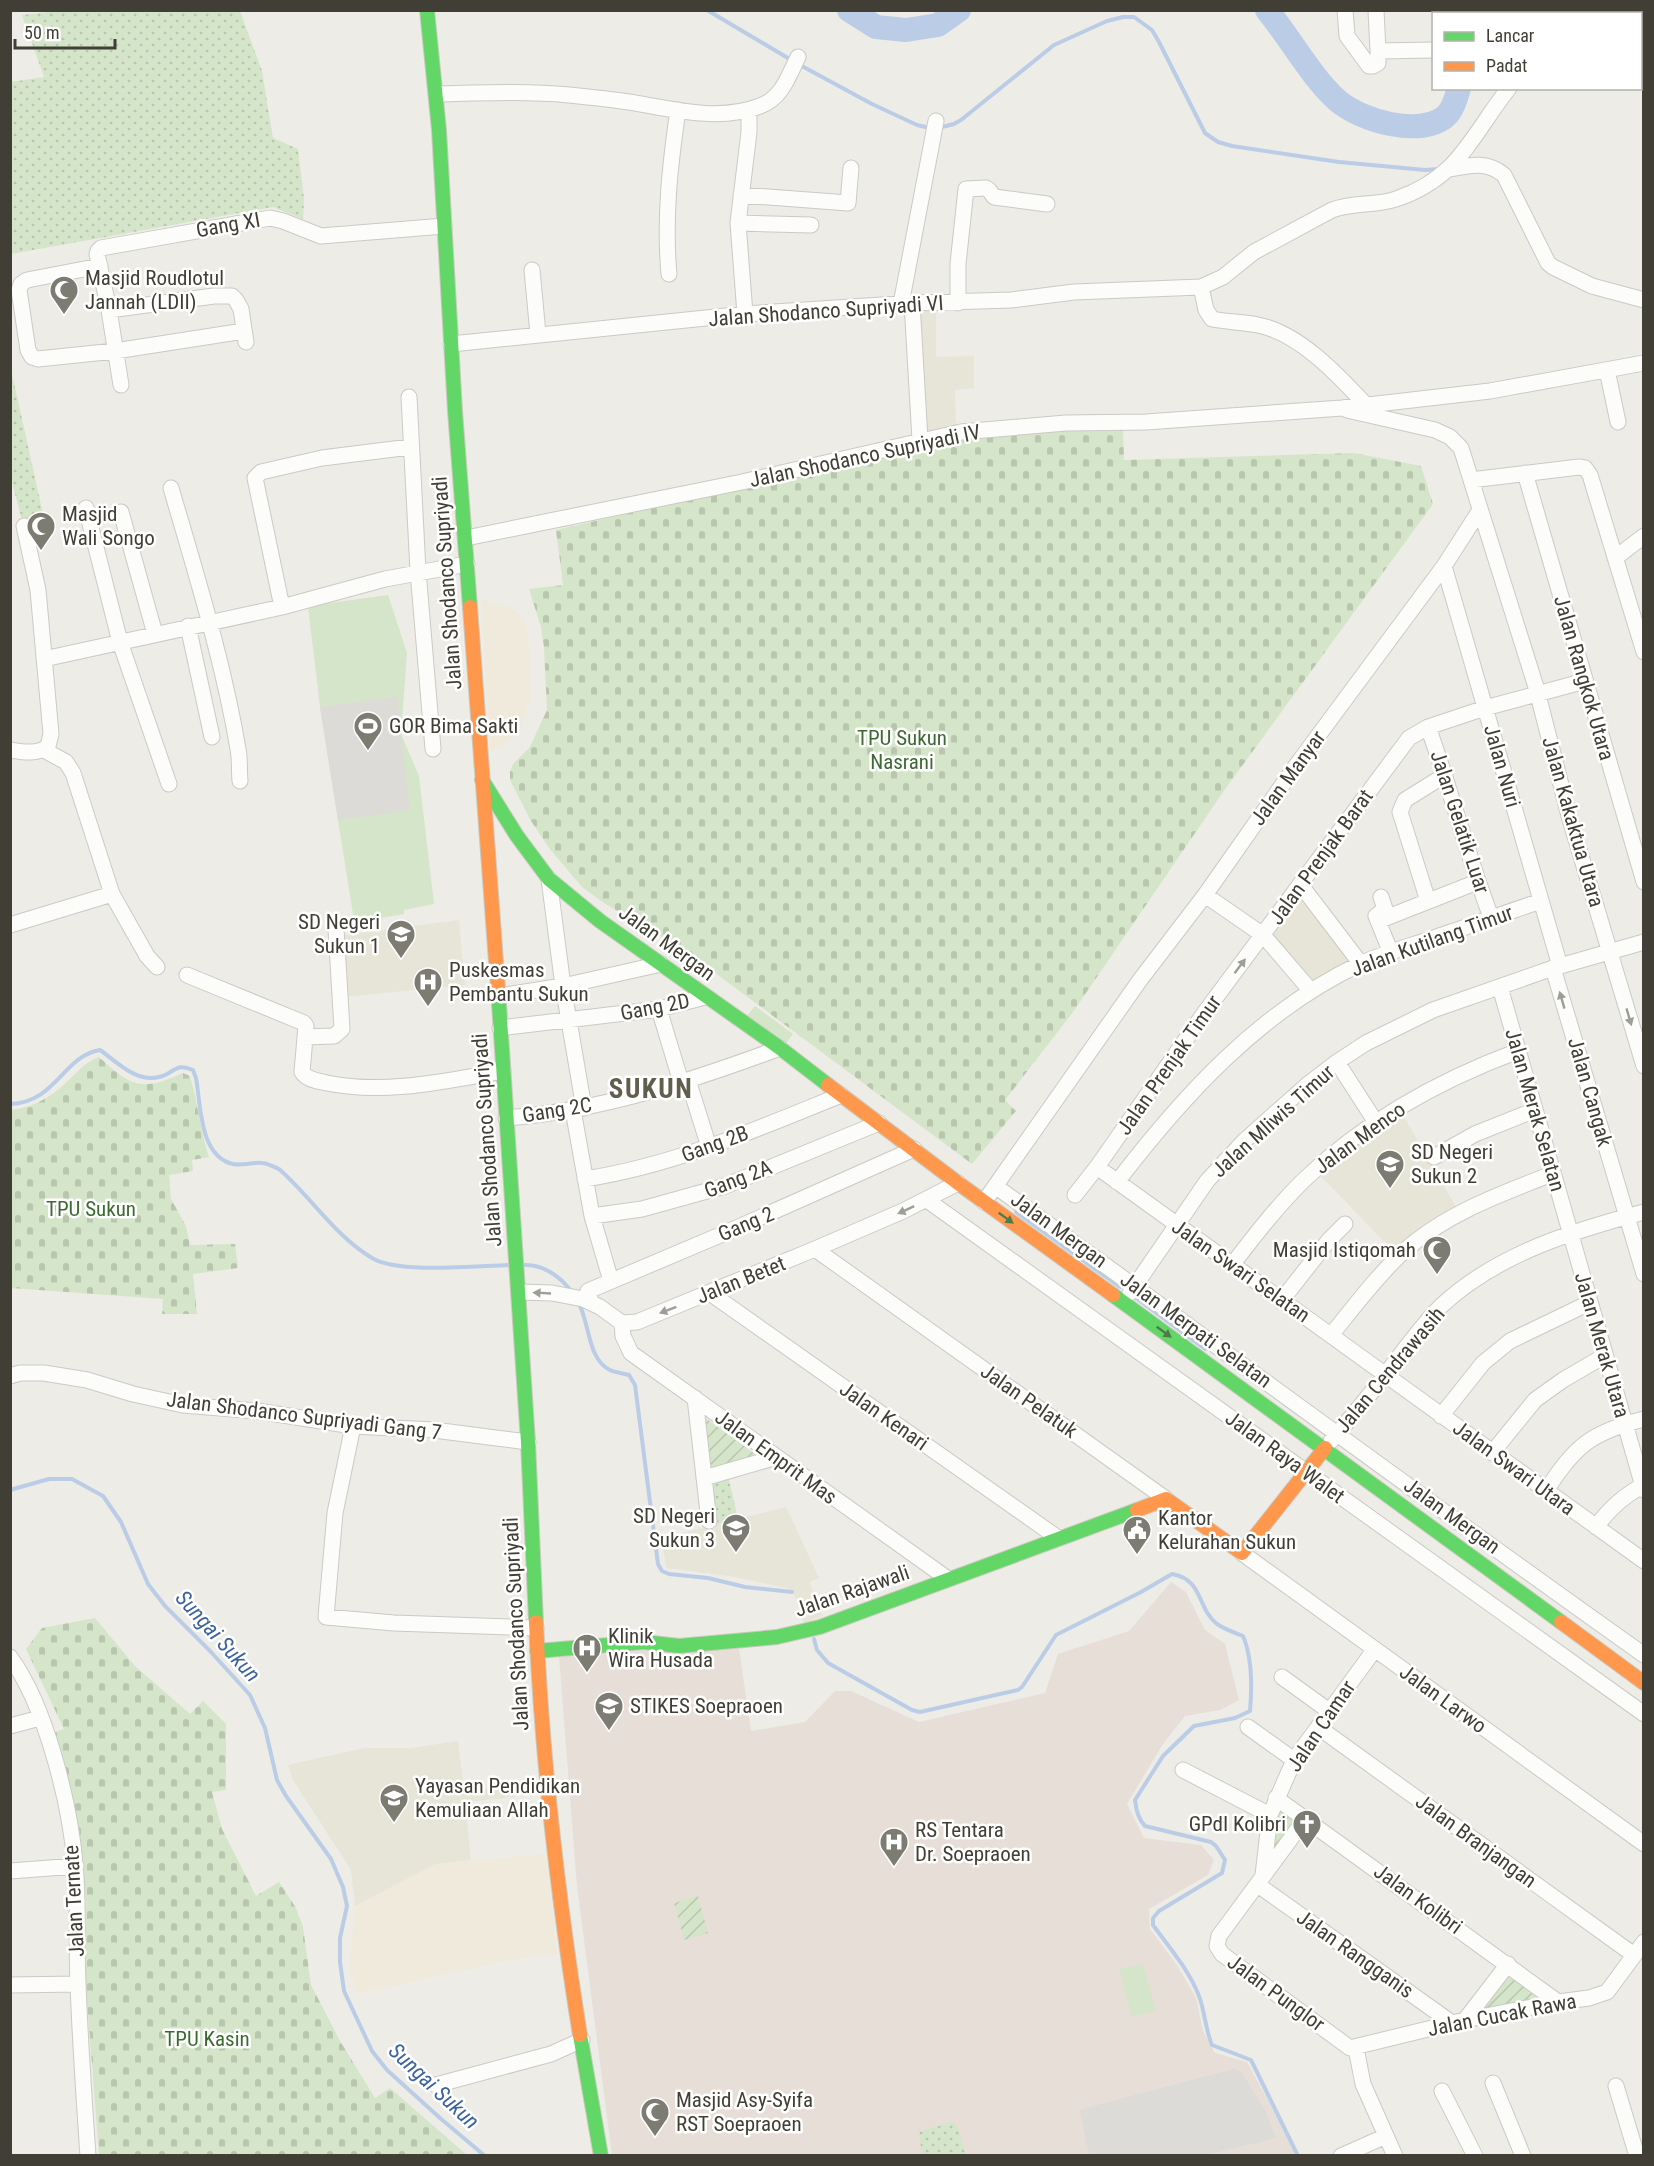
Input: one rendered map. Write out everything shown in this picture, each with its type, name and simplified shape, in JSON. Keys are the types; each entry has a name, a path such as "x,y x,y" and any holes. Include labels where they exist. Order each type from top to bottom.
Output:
{"street":[{"name":"Jalan Shodanco Supriyadi","path":"427,10 436,94 451,344 499,996 528,1442 537,1651 547,1790 566,1948 601,2156"},
{"path":"1345,10 1347,36 1369,66 1378,63 1376,10"},
{"path":"1378,51 1432,50"},
{"path":"436,94 528,92 730,114 762,106 777,96 796,63"},
{"path":"1365,404 1341,379 1290,337 1259,325 1212,319 1206,310 1201,287 1223,276 1254,252 1325,213 1343,205 1395,199 1418,190 1450,169 1508,90"},
{"path":"669,274 666,243 667,201 678,110"},
{"path":"745,314 738,223 749,132 749,110"},
{"path":"920,440 906,304 934,127"},
{"path":"1450,169 1480,164 1494,167 1504,175 1552,267 1592,286 1644,300"},
{"path":"741,195 848,203 851,168"},
{"path":"958,303 959,245 966,189 986,188 994,197 1047,204"},
{"name":"Gang XI","path":"100,266 98,251 101,248 270,218 321,236 444,226"},
{"path":"738,223 811,225"},
{"path":"109,310 213,296 232,296 241,309 245,336 115,351 38,359 32,357 28,350 19,290 21,284 27,280 100,266 109,310 115,351 121,385"},
{"path":"532,270 538,334"},
{"name":"Jalan Shodanco Supriyadi VI","path":"451,344 745,314 1011,300 1074,292 1201,287"},
{"path":"1342,408 1490,391 1644,363"},
{"path":"1607,370 1618,422"},
{"path":"409,397 418,571 433,749"},
{"path":"1342,408 1443,433 1461,448 1480,510"},
{"name":"Jalan Shodanco Supriyadi IV","path":"466,538 742,482 961,432 1066,423 1146,422 1342,408"},
{"path":"282,607 255,478 261,472 322,458 410,447"},
{"path":"1471,480 1574,467 1585,468 1590,475 1644,652"},
{"name":"Jalan Rangkok Utara","path":"1525,473 1644,882"},
{"path":"171,488 210,622 238,749 240,781"},
{"path":"86,508 120,642 169,784"},
{"name":"Jalan Manyar","path":"989,1194 1140,980 1205,895 1295,767 1444,566 1480,510"},
{"name":"Jalan Kakaktua Utara","path":"1480,510 1538,693 1569,816 1644,1066"},
{"path":"121,512 155,634"},
{"path":"10,750 37,752 44,750 48,746 51,734 38,590 24,526"},
{"path":"1615,558 1644,536"},
{"path":"44,659 282,607 418,571 467,564"},
{"name":"Jalan Nuri","path":"1444,566 1541,901 1557,967"},
{"path":"188,626 213,737"},
{"name":"Jalan Prenjak Barat","path":"1311,991 1263,935 1409,738 1428,727 1485,708 1585,681"},
{"name":"Jalan Gelatik Luar","path":"1428,727 1491,917"},
{"path":"44,750 66,762 73,772 112,894 147,956 157,967"},
{"path":"1428,901 1400,812 1405,800 1445,775"},
{"name":"Jalan Mergan","path":"482,780 517,836 549,879 600,921 780,1048 958,1184 989,1194 1123,1303 1325,1448 1644,1683"},
{"path":"549,879 563,986 570,1019 585,1179 592,1216 611,1281"},
{"path":"1378,921 1478,882"},
{"path":"1300,884 1361,964"},
{"path":"10,925 112,894"},
{"path":"1205,895 1263,935"},
{"path":"1381,897 1385,909 1376,915 1391,953"},
{"name":"Jalan Kutilang Timur","path":"1117,1182 1178,1108 1231,1054 1311,991 1361,964 1541,901"},
{"path":"305,1037 334,1036 342,1029 336,929"},
{"name":"Jalan Prenjak Timur","path":"1075,1195 1205,1012 1263,935"},
{"name":"Jalan Mliwis Timur","path":"1123,1303 1207,1181 1244,1141 1307,1085 1337,1062 1366,1043 1415,1019 1557,967 1644,942"},
{"path":"499,996 563,986 661,964"},
{"name":"Jalan Cangak","path":"1557,967 1644,1274"},
{"path":"187,975 304,1023 306,1026 302,1067 304,1076 313,1080 371,1088 418,1085 503,1071"},
{"name":"Jalan Merak Selatan","path":"1500,987 1570,1233"},
{"name":"Gang 2D","path":"500,1028 659,1010 705,997"},
{"path":"659,1010 709,1147"},
{"name":"Gang 2C","path":"506,1118 578,1109 684,1081 780,1048"},
{"name":"Jalan Menco","path":"1232,1265 1266,1222 1305,1179 1375,1121 1440,1083 1518,1051"},
{"path":"1337,1062 1375,1121"},
{"name":"Gang 2B","path":"585,1179 625,1173 709,1147 841,1095"},
{"path":"1434,1157 1475,1134 1535,1110"},
{"name":"Gang 2A","path":"592,1216 642,1209 725,1185 879,1123"},
{"name":"Gang 2","path":"587,1301 588,1291 914,1149"},
{"name":"Jalan Swari Selatan","path":"1097,1167 1385,1375"},
{"path":"1331,1335 1392,1263 1426,1234 1462,1212 1501,1193 1552,1174"},
{"name":"Jalan Betet","path":"622,1323 637,1322 710,1293 927,1200 958,1184"},
{"name":"Jalan Merpati Selatan","path":"989,1194 1135,1287 1460,1526 1644,1655"},
{"name":"Jalan Raya Walet","path":"927,1200 1644,1714"},
{"name":"Jalan Cendrawasih","path":"1242,1553 1429,1320 1459,1291 1504,1262 1570,1233 1644,1212"},
{"path":"1281,1301 1329,1240 1345,1224"},
{"name":"Jalan Merak Utara","path":"1570,1233 1643,1488"},
{"name":"Jalan Pelatuk","path":"815,1249 1242,1553"},
{"path":"518,1285 587,1301 622,1323"},
{"name":"Jalan Kenari","path":"710,1293 1058,1538"},
{"path":"1442,1416 1483,1363 1510,1341 1589,1303"},
{"name":"Jalan Emprit Mas","path":"622,1323 623,1336 631,1353 948,1579"},
{"path":"1492,1453 1535,1400 1563,1380 1604,1356"},
{"name":"Jalan Shodanco Supriyadi Gang 7","path":"10,1376 20,1373 44,1372 87,1380 133,1394 183,1405 353,1425 434,1430 528,1442"},
{"name":"Jalan Swari Utara","path":"1385,1375 1644,1561"},
{"path":"695,1398 709,1521"},
{"path":"1546,1491 1569,1457 1589,1439 1624,1424 1644,1419"},
{"path":"353,1425 335,1513 326,1617 394,1623 536,1628"},
{"path":"704,1478 777,1457"},
{"path":"1596,1527 1624,1495 1643,1488"},
{"name":"Jalan Rajawali","path":"537,1651 644,1642 679,1646 777,1636 820,1627 1166,1499"},
{"name":"Jalan Larwo","path":"1242,1553 1644,1844"},
{"name":"Jalan Camar","path":"1260,1882 1270,1815 1294,1760 1375,1649"},
{"name":"Jalan Ternate","path":"10,1657 25,1678 40,1718 66,1806 75,1866 78,1984 88,2156"},
{"path":"1282,1677 1329,1712"},
{"path":"10,1726 40,1718"},
{"name":"Jalan Branjangan","path":"1318,1726 1634,1955"},
{"path":"1248,1727 1294,1760"},
{"path":"1183,1770 1270,1815"},
{"name":"Jalan Kolibri","path":"1276,1798 1558,2002"},
{"path":"1260,1882 1306,1818"},
{"path":"10,1871 75,1866"},
{"name":"Jalan Rangganis","path":"1260,1882 1459,2022"},
{"name":"Jalan Punglor","path":"1260,1882 1219,1936 1216,1941 1218,1950 1350,2048 1356,2048"},
{"name":"Jalan Cucak Rawa","path":"1356,2048 1459,2022 1589,1998 1607,1992 1644,1942"},
{"path":"1459,2022 1508,1964"},
{"path":"10,1985 78,1984"},
{"path":"436,2085 551,2054 582,2040"},
{"path":"1356,2048 1363,2084 1395,2156"},
{"path":"1493,2083 1523,2156"},
{"path":"1616,2086 1637,2156"},
{"path":"1442,2091 1475,2156"},
{"path":"1341,2156 1386,2136"}],"shaded area":[{"path":"936,306 936,357 974,356 974,388 955,390 956,427 923,433 915,307"},
{"path":"481,599 511,608 521,615 528,634 531,695 521,725 503,747 491,751"},
{"path":"397,697 410,810 338,820 320,707"},
{"path":"1301,896 1351,960 1314,985 1272,933"},
{"name":"SD Negeri Sukun 1","path":"459,920 465,985 343,997 338,936"},
{"name":"SD Negeri Sukun 2","path":"1400,1110 1456,1207 1395,1253 1317,1172"},
{"name":"SD Negeri Sukun 3","path":"786,1507 819,1578 809,1582 823,1616 804,1623 795,1596 787,1588 729,1576 666,1568 662,1538"},
{"name":"RS Tentara Dr. Soepraoen","path":"1171,1582 1186,1592 1205,1630 1225,1644 1239,1700 1220,1710 1185,1716 1163,1744 1127,1804 1144,1838 1201,1845 1214,1860 1208,1875 1149,1909 1150,1929 1177,1965 1196,1998 1203,2031 1215,2053 1247,2062 1283,2127 1295,2155 612,2155 577,1886 559,1657 647,1648 739,1649 751,1731 805,1722 835,1691 851,1691 919,1722 1045,1693 1058,1654 1129,1631"},
{"name":"Yayasan Pendidikan Kemuliaan Allah","path":"458,1741 464,1791 514,1786 515,1797 465,1802 471,1860 435,1864 355,1906 351,1870 293,1780 288,1765 364,1748 411,1748"},
{"path":"546,1854 557,1954 516,1959 357,1994 350,1967 355,1906 435,1864"},
{"path":"1233,2069 1241,2071 1266,2112 1276,2138 1206,2155 1089,2155 1080,2111 1082,2109"}],"green space":[{"path":"64,10 240,11 262,71 273,138 298,149 304,199 303,219 273,207 11,254 11,82 44,77 22,15"},
{"path":"10,365 43,514 22,520 11,479"},
{"name":"TPU Sukun Nasrani","path":"1065,428 1123,429 1124,460 1354,453 1421,466 1433,504 1223,792 1073,1012 1005,1100 1016,1111 972,1164 687,952 604,903 582,887 549,848 531,821 510,780 513,764 530,747 547,710 544,647 541,627 529,589 563,585 556,530 957,438"},
{"name":"GOR Bima Sakti","path":"388,595 407,653 401,734 419,776 434,904 404,910 404,914 369,920 355,927 320,707 308,606"},
{"path":"755,1006 793,1034 784,1046 746,1017"},
{"name":"TPU Sukun","path":"99,1057 120,1075 138,1083 157,1083 183,1073 190,1076 209,1157 192,1160 193,1171 169,1175 171,1199 186,1226 190,1245 235,1244 238,1268 193,1274 197,1314 162,1314 163,1299 11,1288 11,1110 35,1104 49,1096 90,1061"},
{"path":"704,1417 758,1456 711,1470"},
{"path":"728,1476 738,1519 713,1525 711,1482"},
{"name":"TPU Kasin","path":"95,1618 135,1666 190,1714 203,1701 226,1724 226,1790 212,1792 222,1829 256,1896 279,1882 296,1908 303,1927 311,1985 340,2041 375,2098 390,2088 467,2155 99,2155 86,1987 86,1901 78,1836 53,1733 64,1729 26,1649 42,1628"},
{"path":"1279,1807 1298,1819 1272,1851 1278,1810"},
{"path":"698,1896 708,1933 684,1940 674,1903"},
{"path":"1143,1964 1156,2011 1132,2017 1119,1969"},
{"path":"1508,1973 1540,1993 1540,1999 1482,2009"},
{"path":"949,2122 956,2124 966,2155 922,2155 919,2132"}],"waterway":[{"path":"707,10 793,61"},
{"path":"849,10 876,27 906,30 938,25 959,10"},
{"path":"1267,10 1328,91 1338,101 1361,115 1390,124 1406,126 1434,123 1450,111 1458,90"},
{"path":"938,128 961,120 1054,45 1107,21 1134,17 1152,30 1205,133 1218,142 1339,162 1425,170 1439,169"},
{"path":"800,65 872,104 917,125 930,128"},
{"path":"10,1104 26,1102 38,1096 77,1061 87,1054 100,1050 127,1070 142,1077 159,1077 178,1068 187,1068 193,1070 196,1078 204,1128 214,1151 222,1159 233,1164 264,1163 279,1169 346,1239 372,1258 384,1263 418,1268 508,1265"},
{"path":"1016,1212 1120,1287"},
{"path":"524,1265 531,1265 550,1272 562,1280 571,1291"},
{"path":"1136,1298 1205,1349"},
{"path":"578,1302 597,1358 610,1370 629,1375 635,1385 658,1564 662,1571 669,1574 708,1578 745,1587 792,1592"},
{"name":"Sungai Sukun","path":"10,1490 49,1479 72,1479 103,1496 121,1522 148,1584 165,1606 250,1695 265,1728 277,1780 331,1859 343,1887 347,1906 340,1938 340,1962 344,1991 372,2051 387,2070 485,2156"},
{"path":"814,1639 817,1650 828,1663 912,1710 920,1712 1018,1690 1056,1635 1172,1574 1190,1582 1210,1617 1217,1624 1243,1636 1251,1673 1250,1711 1235,1718 1194,1726 1163,1756 1135,1800 1138,1814 1145,1826 1211,1842 1225,1860 1222,1873 1159,1911 1153,1918 1153,1925 1195,1986 1212,2045 1251,2060 1298,2156"}],"traffic: fast":[{"path":"427,10 439,130 455,411 470,607"},
{"path":"482,780 517,836 549,879 600,921 780,1048 828,1085"},
{"path":"498,989 528,1442 536,1622"},
{"path":"1113,1295 1561,1622"},
{"path":"537,1651 644,1642 679,1646 777,1637 820,1627 1137,1510"},
{"path":"580,2035 601,2156"}],"traffic: slow":[{"path":"470,607 498,989"},
{"path":"828,1085 1113,1295"},
{"path":"1137,1510 1166,1499 1242,1553 1325,1448"},
{"path":"536,1622 542,1725 552,1829 580,2035"},
{"path":"1561,1622 1644,1683"}],"place":[{"name":"Masjid Roudlotul Jannah (LDII)","path":"64,316"},
{"name":"Masjid Wali Songo","path":"41,552"},
{"name":"GOR Bima Sakti","path":"368,752"},
{"name":"SD Negeri Sukun 1","path":"401,960"},
{"name":"Puskesmas Pembantu Sukun","path":"428,1008"},
{"name":"SD Negeri Sukun 2","path":"1390,1190"},
{"name":"Masjid Istiqomah","path":"1437,1276"},
{"name":"SD Negeri Sukun 3","path":"736,1554"},
{"name":"Kantor Kelurahan Sukun","path":"1137,1556"},
{"name":"Klinik Wira Husada","path":"587,1674"},
{"name":"STIKES Soepraoen","path":"609,1732"},
{"name":"Yayasan Pendidikan Kemuliaan Allah","path":"394,1824"},
{"name":"GPdI Kolibri","path":"1307,1850"},
{"name":"RS Tentara Dr. Soepraoen","path":"894,1868"},
{"name":"Masjid Asy-Syifa RST Soepraoen","path":"655,2138"}],"district":[{"name":"SUKUN","path":"651,1089"}]}
